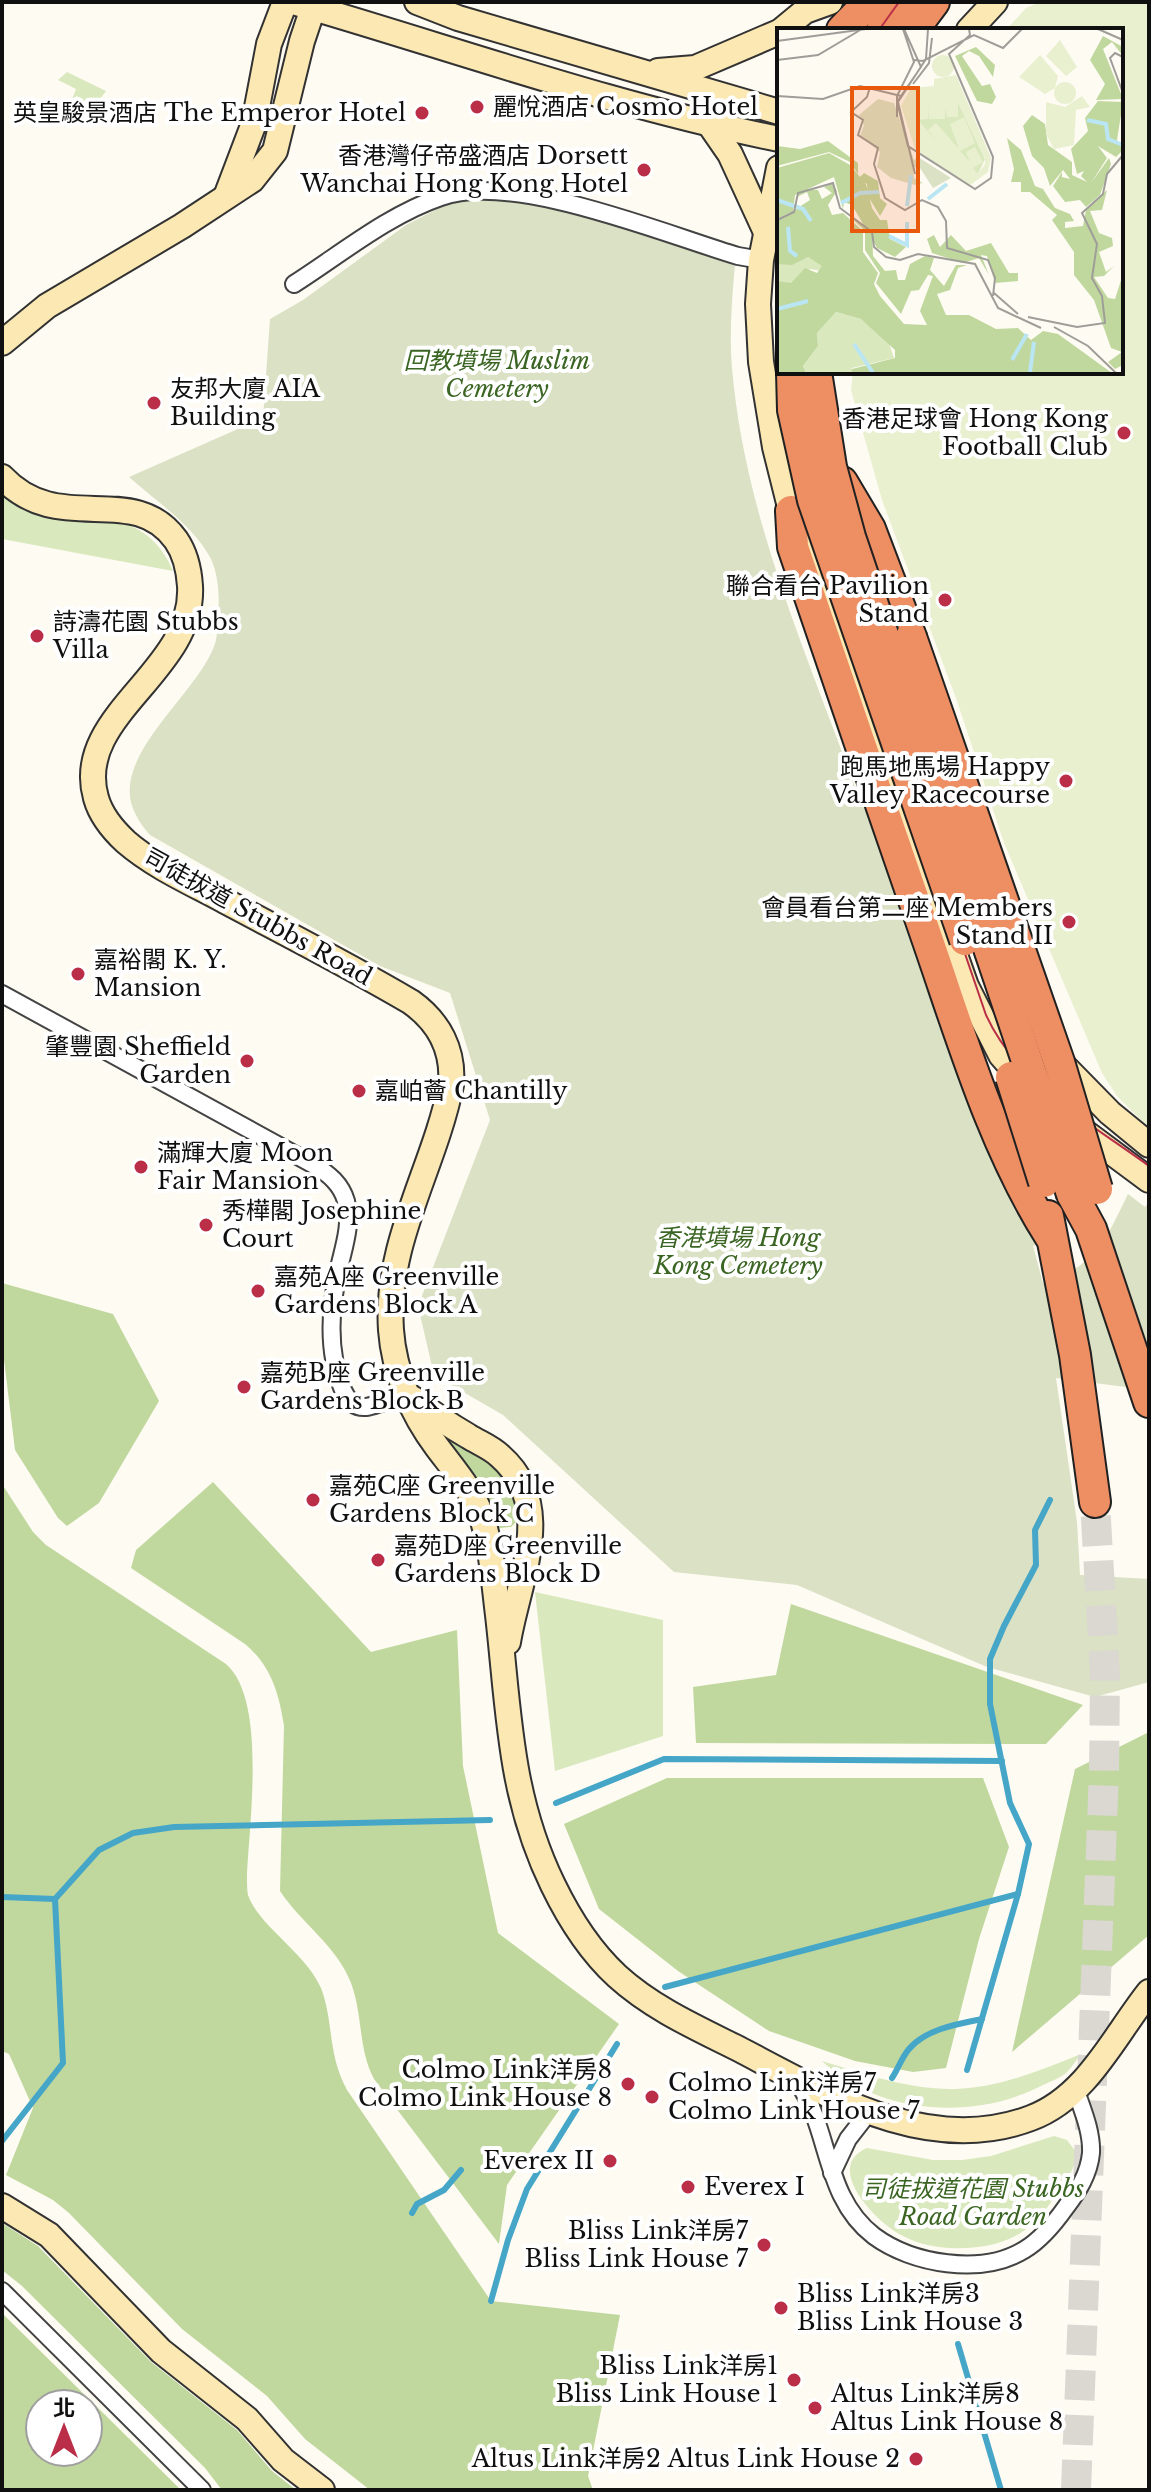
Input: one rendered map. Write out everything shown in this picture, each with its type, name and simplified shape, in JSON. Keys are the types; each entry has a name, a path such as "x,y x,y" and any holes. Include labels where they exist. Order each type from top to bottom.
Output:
{"highway":[{"path":"844,28 869,2"},
{"path":"883,28 902,2"},
{"path":"916,28 936,2"},
{"path":"792,374 793,410 813,500 1044,1182 1050,1236 1064,1293 1095,1502"},
{"path":"816,374 823,431 850,537 1072,1194 1091,1229 1149,1402"},
{"path":"842,482 870,529 911,637 1073,1104 1097,1189 1091,1229"},
{"path":"791,511 793,547 994,1124 1021,1187 1050,1236"}],"main road":[{"path":"227,194 254,123 269,44 285,2"},
{"path":"417,2 458,18 777,111"},
{"path":"784,28 805,11 830,2"},
{"path":"836,28 838,2"},
{"path":"971,28 995,2"},
{"path":"2,343 47,306 182,226 252,180 268,164 275,151 302,41 307,4 482,61 710,125 777,139"},
{"path":"644,73 695,68 777,32"},
{"path":"710,125 730,154 765,230"},
{"path":"777,177 765,230 758,304 761,362 775,447 791,511 809,541 966,986 1001,1055 1034,1092 1149,1180"},
{"path":"825,374 853,534 987,933 1030,1019 1055,1056 1099,1103 1149,1145"},
{"name":"司徒拔道 Stubbs Road","path":"2,477 27,498 49,506 76,510 121,509 144,515 167,529 176,540 186,563 189,602 177,641 108,730 96,757 93,774 96,796 115,831 133,848 177,875 411,1002 433,1022 447,1046 452,1065 450,1093 404,1228 392,1281 391,1334 397,1367 407,1394 435,1444 470,1491 486,1530 505,1661 507,1719 518,1786 539,1853 553,1886 579,1931 618,1977 657,2006 795,2078 869,2112 922,2126 949,2129 991,2127 1028,2119 1053,2107 1097,2064 1149,1992"},
{"name":"司徒拔道 Stubbs Road","path":"407,1394 445,1423 500,1455 521,1482 531,1511 530,1538 505,1661"},
{"path":"486,1530 497,1538 512,1537 524,1528 531,1511"},
{"path":"2,2206 49,2235 161,2351 247,2419 283,2460 322,2490"}],"street":[{"path":"294,284 405,212 444,195 487,191 540,197 589,208 761,260"},
{"path":"2,994 314,1165 334,1179 346,1200 349,1220 333,1310 333,1349 341,1384 347,1399 355,1405 366,1407 407,1394"},
{"path":"795,2078 815,2112 832,2175 853,2215 893,2249 918,2259 944,2264 1001,2259 1024,2250 1051,2228 1079,2189 1091,2153 1090,2134 1075,2088"},
{"path":"832,2175 848,2139 869,2112"},
{"path":"2,2291 202,2490"}],"green space":[{"name":"跑馬地馬場 Happy Valley Racecourse","path":"1040,2 1149,2 1149,1128 1117,1096 1102,1073 1004,843 957,701 882,500 851,390 853,374 1123,374 1123,28 1008,28 1026,8"},
{"path":"67,72 106,91 93,108 72,100 76,89 58,80"},
{"path":"487,198 612,222 735,264 732,368 739,425 765,536 862,806 882,826 1041,1243 1033,1246 1043,1283 1075,1269 1097,1250 1128,1194 1145,1207 1149,1202 1149,1390 1056,1378 1077,1522 1080,1575 1149,1579 1149,1682 1095,1697 987,1667 797,1585 674,1572 503,1415 434,1375 418,1306 490,1120 450,993 380,966 150,835 136,815 130,794 133,772 157,728 205,664 216,640 219,601 215,572 204,547 185,525 129,477 263,418 270,319 303,300 406,225 455,200"},
{"path":"2,491 39,515 124,523 133,527 154,541 173,571 2,539"},
{"path":"2,1283 113,1314 159,1401 99,1503 67,1526 58,1518 15,1450 2,1343"},
{"path":"453,1440 476,1454 506,1482 517,1506 518,1520 511,1527 500,1528 495,1523 473,1475 449,1443"},
{"path":"213,1482 371,1652 457,1630 463,1766 498,1933 619,2024 507,2185 499,2244 374,2079 365,2056 355,1995 345,1970 280,1891 284,1726 276,1691 267,1671 245,1644 131,1568 136,1550"},
{"path":"2,1484 33,1532 46,1545 226,1664 239,1681 247,1705 253,1764 248,1895 262,1917 314,1975 325,2001 336,2063 347,2090 491,2301 620,2315 588,2476 593,2490 370,2490 305,2439 267,2396 182,2329 69,2213 53,2200 6,2175 33,2108 9,2054 2,2051"},
{"path":"535,1592 663,1620 663,1736 555,1771"},
{"path":"791,1604 1083,1705 1046,1744 696,1743 693,1687 776,1675"},
{"path":"1149,1732 1149,1935 1012,2052 1075,1769"},
{"path":"667,1778 983,1778 1009,1847 979,1939 946,2068 913,2072 855,2061 769,2031 678,1971 599,1909 564,1824"},
{"path":"1081,2054 1065,2074 1016,2097 958,2107 928,2107 871,2093 845,2079 822,2061 904,2084 955,2089 1004,2082"},
{"name":"司徒拔道花園 Stubbs Road Garden","path":"1054,2136 1067,2140 1076,2152 1067,2180 1027,2229 989,2245 948,2248 901,2235 868,2207 852,2181 850,2168 855,2157 867,2148 933,2160 962,2160 991,2156"},
{"path":"2,2223 38,2246 151,2362 237,2430 272,2471 296,2490 222,2490 205,2468 22,2286 2,2270"},
{"path":"2,2313 78,2388 24,2388 24,2468 104,2468 104,2414 181,2490 2,2490"}],"waterway":[{"path":"967,2070 1018,1894 1029,1844 1010,1803 990,1704 990,1659 1036,1565 1035,1530 1050,1500"},
{"path":"556,1803 664,1759 1002,1761"},
{"path":"2,1897 55,1899 99,1850 133,1833 174,1827 490,1820"},
{"path":"665,1987 1018,1894"},
{"path":"2,2141 63,2063 55,1899"},
{"path":"892,2078 916,2042 942,2028 982,2019"},
{"path":"491,2301 508,2240 527,2189 617,2044"},
{"path":"412,2213 417,2204 444,2190 461,2170"},
{"path":"958,2344 1001,2490"}],"tunnel":[{"path":"1076,2490 1104,1772 1105,1675 1095,1502"}],"tram line":[{"path":"880,28 899,2"},
{"path":"789,374 800,452 820,531 986,1015 1000,1040 1036,1082 1079,1117 1149,1166"}],"place":[{"name":"麗悅酒店 Cosmo Hotel","path":"477,107"},
{"name":"英皇駿景酒店 The Emperor Hotel","path":"422,113"},
{"name":"香港灣仔帝盛酒店 Dorsett Wanchai Hong Kong Hotel","path":"644,170"},
{"name":"友邦大廈 AIA Building","path":"154,403"},
{"name":"香港足球會 Hong Kong Football Club","path":"1124,433"},
{"name":"聯合看台 Pavilion Stand","path":"945,600"},
{"name":"詩濤花園 Stubbs Villa","path":"37,636"},
{"name":"跑馬地馬場 Happy Valley Racecourse","path":"1066,781"},
{"name":"會員看台第二座 Members Stand II","path":"1069,922"},
{"name":"嘉裕閣 K. Y. Mansion","path":"78,974"},
{"name":"肇豐園 Sheffield Garden","path":"247,1061"},
{"name":"嘉岶薈 Chantilly","path":"359,1091"},
{"name":"滿輝大廈 Moon Fair Mansion","path":"141,1167"},
{"name":"秀樺閣 Josephine Court","path":"206,1225"},
{"name":"嘉苑A座 Greenville Gardens Block A","path":"258,1291"},
{"name":"嘉苑B座 Greenville Gardens Block B","path":"244,1387"},
{"name":"嘉苑C座 Greenville Gardens Block C","path":"313,1500"},
{"name":"嘉苑D座 Greenville Gardens Block D","path":"378,1560"},
{"name":"Colmo Link洋房8 Colmo Link House 8","path":"628,2084"},
{"name":"Colmo Link洋房7 Colmo Link House 7","path":"652,2097"},
{"name":"Everex II","path":"610,2161"},
{"name":"Everex I","path":"688,2187"},
{"name":"Bliss Link洋房7 Bliss Link House 7","path":"764,2245"},
{"name":"Bliss Link洋房3 Bliss Link House 3","path":"781,2308"},
{"name":"Bliss Link洋房1 Bliss Link House 1","path":"794,2380"},
{"name":"Altus Link洋房8 Altus Link House 8","path":"815,2408"},
{"name":"Altus Link洋房2 Altus Link House 2","path":"916,2459"}],"park label":[{"name":"回教墳場 Muslim Cemetery","path":"497,375"},
{"name":"香港墳場 Hong Kong Cemetery","path":"738,1252"}]}
